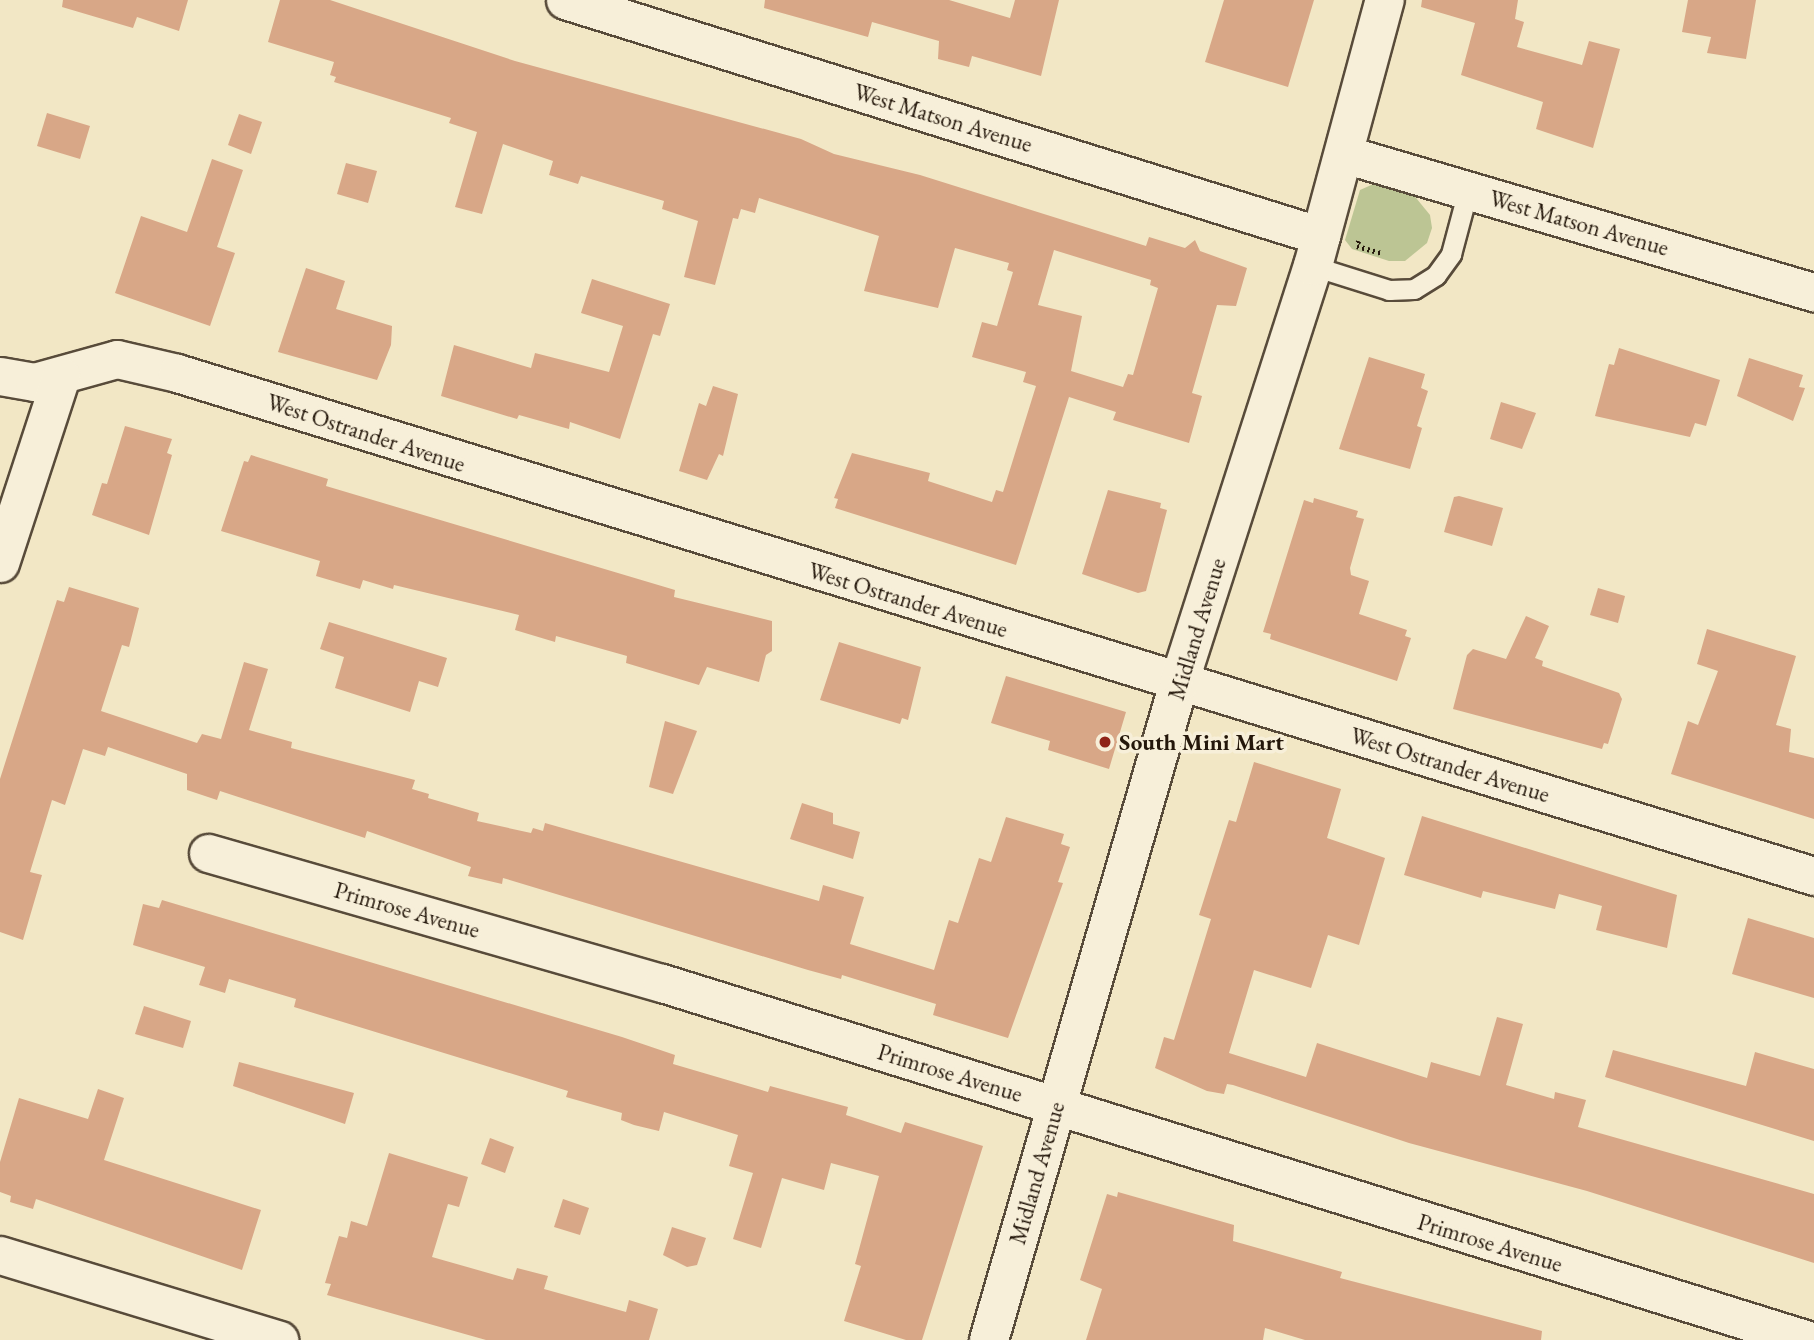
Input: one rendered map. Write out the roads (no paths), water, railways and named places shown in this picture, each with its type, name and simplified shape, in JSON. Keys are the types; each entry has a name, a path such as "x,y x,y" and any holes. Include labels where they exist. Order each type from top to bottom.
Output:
{"street":[{"name":"West Matson Avenue","path":"565,0 1317,251"},
{"name":"Midland Avenue","path":"989,1340 1179,683 1317,251 1385,0"},
{"name":"West Matson Avenue","path":"1344,154 1814,292"},
{"name":"West Ostrander Avenue","path":"0,376 34,382 117,359 177,373 1814,876"},
{"path":"0,563 61,376"},
{"name":"Primrose Avenue","path":"208,853 662,983 1808,1340"},
{"path":"0,1255 279,1340"}],"lane":[{"path":"1317,251 1390,290 1414,289 1436,275 1451,254 1468,190"}],"place":[{"name":"South Mini Mart","path":"1105,742"}]}
